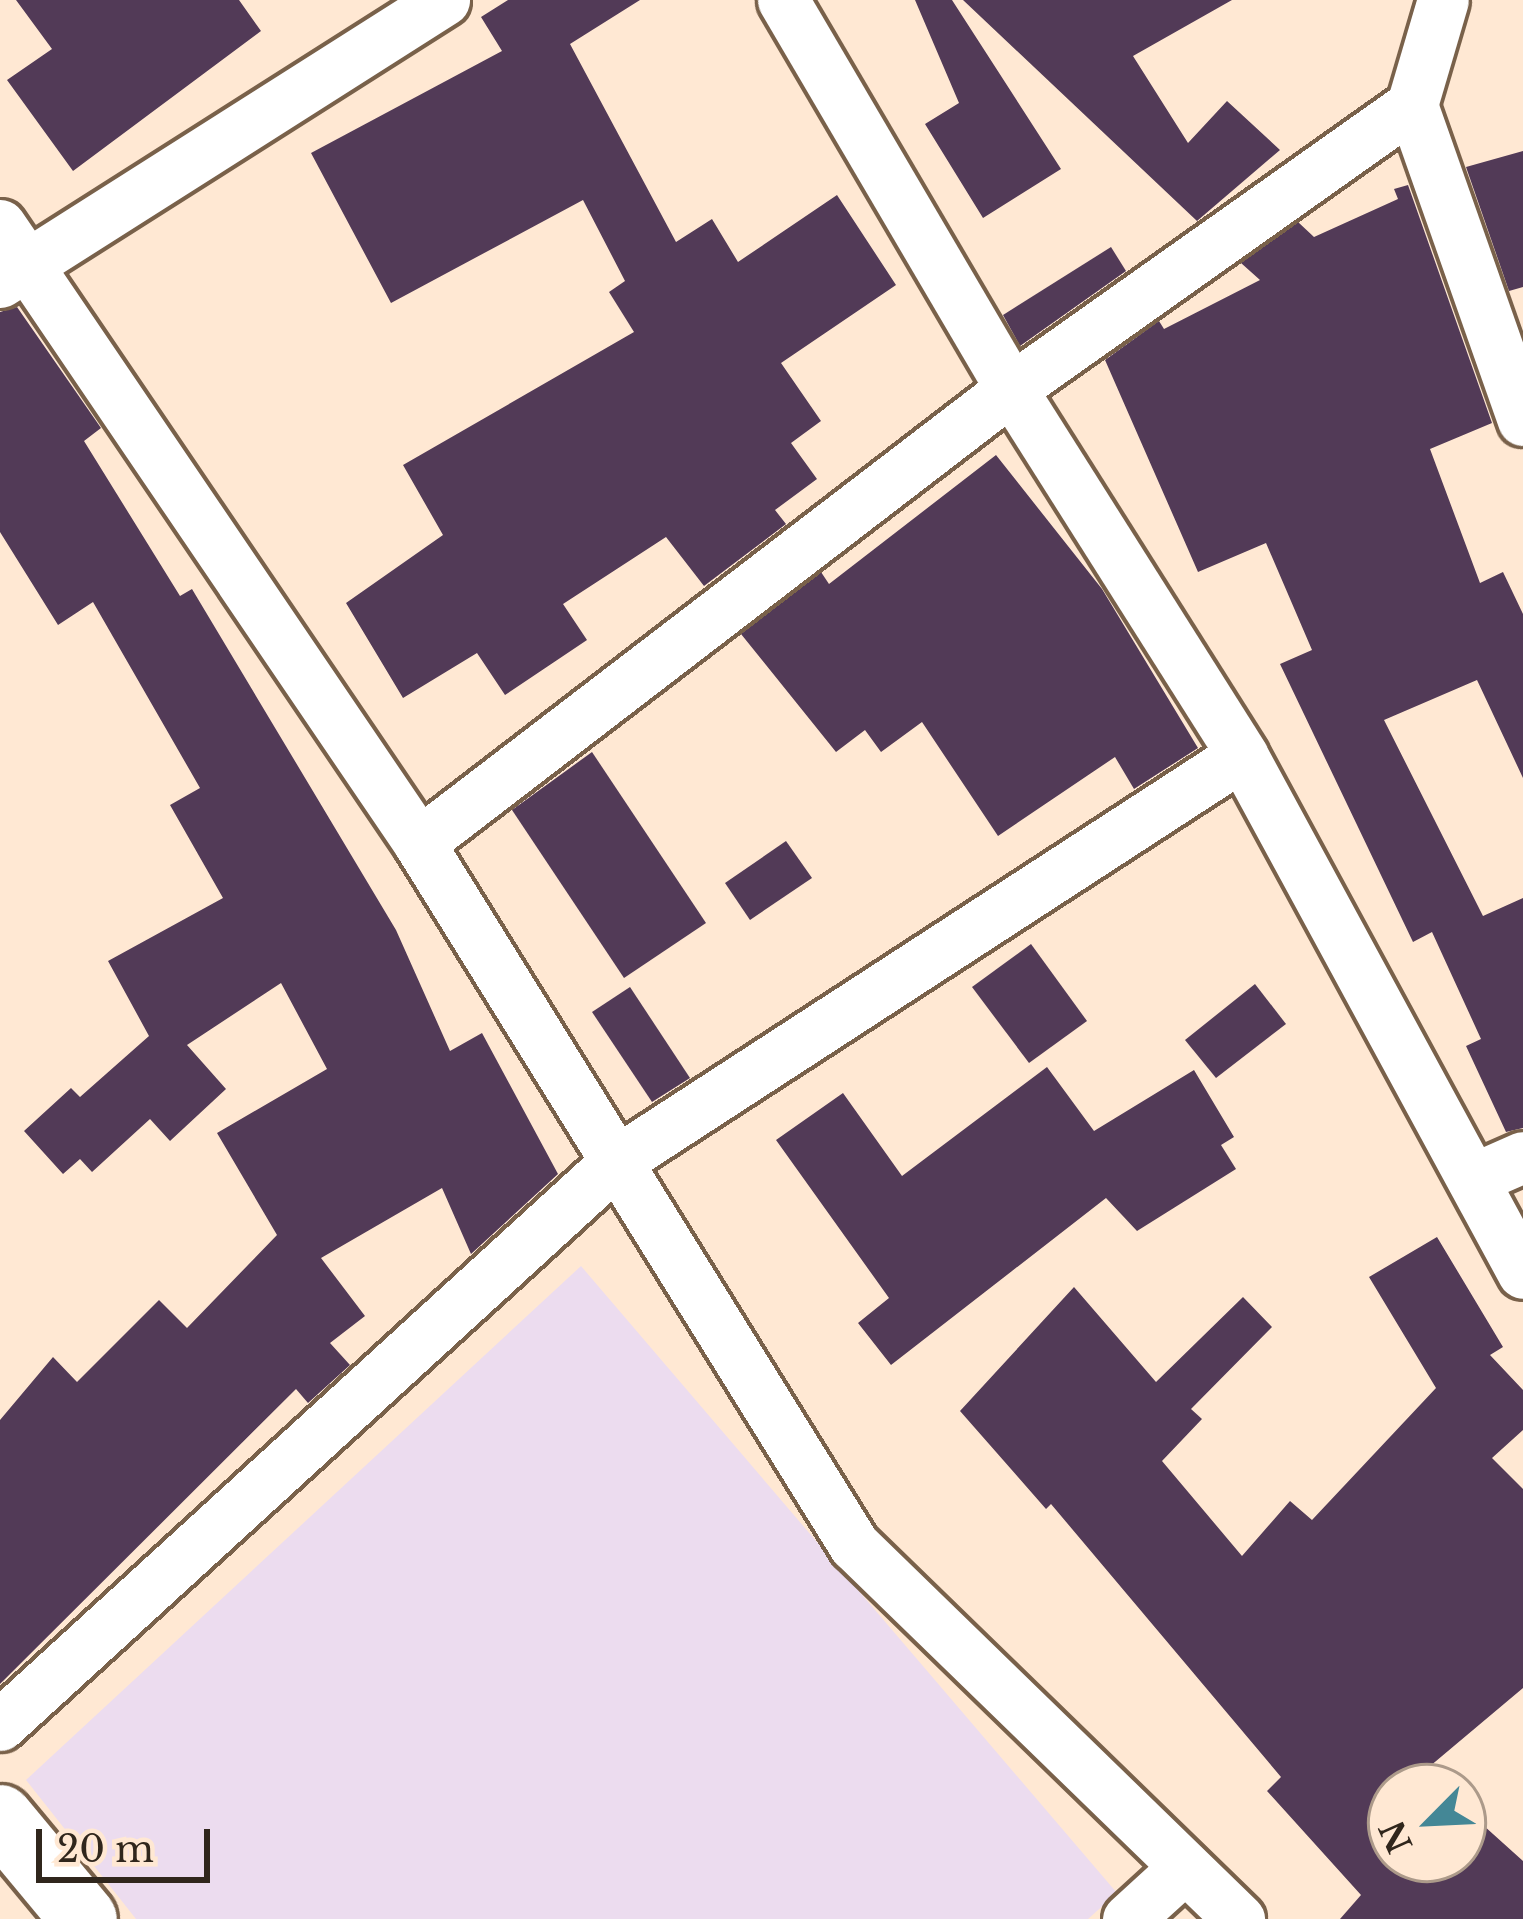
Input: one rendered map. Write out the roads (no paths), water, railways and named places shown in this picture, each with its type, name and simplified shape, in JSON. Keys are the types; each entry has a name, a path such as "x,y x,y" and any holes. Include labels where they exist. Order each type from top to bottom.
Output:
{"street":[{"path":"444,0 7,257 419,843 854,1545 1239,1919"},
{"path":"783,0 1011,389 1242,755 1523,1273"},
{"path":"1442,0 1412,105 1523,420"},
{"path":"419,843 1011,389 1412,105"},
{"path":"0,1725 617,1161 1242,755"},
{"path":"1475,1178 1523,1157"},
{"path":"2,1825 84,1919"},
{"path":"1128,1919 1185,1868"}]}
